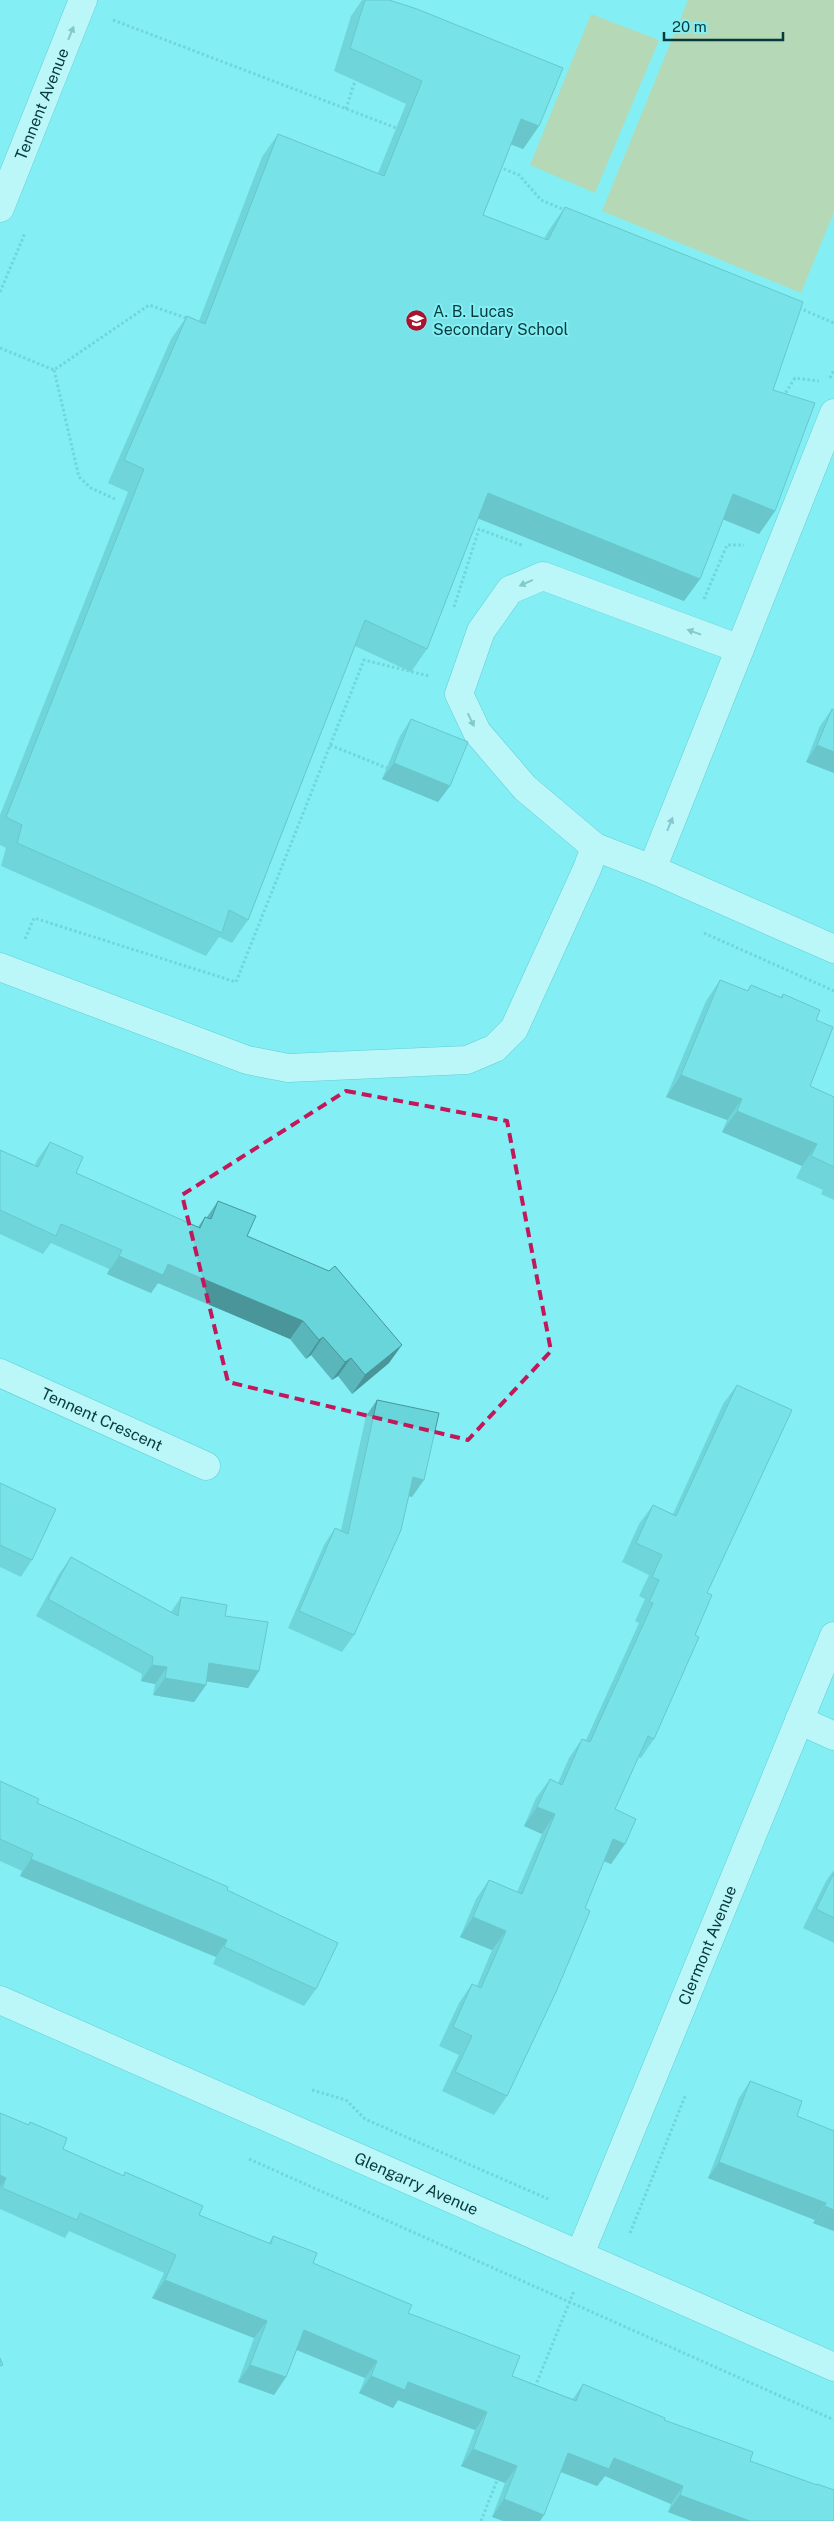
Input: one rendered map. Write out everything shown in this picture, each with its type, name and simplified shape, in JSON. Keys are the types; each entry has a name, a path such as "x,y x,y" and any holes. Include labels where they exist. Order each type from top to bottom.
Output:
{"street":[{"name":"Tennent Avenue","path":"0,208 83,0"},
{"path":"652,869 834,413"},
{"path":"740,649 543,576 510,590 480,631 459,694 477,732 525,788 595,847 652,869 834,949"},
{"path":"0,967 247,1060 288,1068 467,1060 495,1048 514,1029 587,869 595,847"},
{"name":"Tennent Crescent","path":"0,1373 206,1466"},
{"name":"Clermont Avenue","path":"580,2254 834,1636"},
{"path":"799,1720 834,1736"},
{"name":"Glengarry Avenue","path":"0,2000 834,2367"}],"path":[{"path":"112,20 408,132"},
{"path":"346,109 355,81"},
{"path":"496,166 519,175 541,200 568,212"},
{"path":"54,370 149,305 197,322"},
{"path":"792,305 834,323"},
{"path":"0,348 54,370"},
{"path":"54,370 79,477 90,488 117,500"},
{"path":"829,382 834,370"},
{"path":"781,399 795,378 820,381"},
{"path":"452,612 479,529 534,550"},
{"path":"702,605 727,545 745,545"},
{"path":"16,936 25,939 34,918 236,982 364,660 431,677 434,667"},
{"path":"330,746 387,768"},
{"path":"695,929 834,991"},
{"path":"312,2090 346,2100 365,2119 548,2198"},
{"path":"249,2159 834,2420"},
{"path":"533,2393 577,2283"},
{"path":"481,2521 499,2475"}],"highlighted area":[{"path":"346,1091 507,1121 551,1351 468,1440 228,1382 182,1195"}],"shaded area":[{"path":"688,0 834,0 834,212 801,293 602,211"},
{"path":"591,14 659,40 595,193 530,165"}],"building":[{"path":"365,0 389,0 417,9 563,68 539,126 521,119 483,215 548,240 565,207 803,302 773,390 815,403 775,511 733,494 700,579 488,493 427,649 365,620 248,920 229,910 222,933 17,843 22,825 6,817 144,469 124,460 187,316 205,324 278,134 384,176 422,81 350,48"},
{"path":"832,709 834,710 834,752 817,745"},
{"path":"411,719 468,742 450,786 394,763"},
{"path":"720,980 748,991 751,985 782,998 783,994 820,1010 816,1020 833,1027 810,1086 834,1097 834,1167 811,1156 817,1144 737,1111 742,1099 681,1075"},
{"path":"50,1142 83,1157 76,1173 200,1228 205,1217 211,1219 218,1201 256,1216 247,1236 329,1271 335,1266 402,1345 365,1375 351,1358 345,1362 323,1337 319,1340 303,1321 168,1264 163,1275 119,1256 122,1250 61,1224 56,1236 0,1210 0,1150 38,1167"},
{"path":"737,1385 792,1410 707,1593 712,1595 695,1635 699,1637 654,1739 648,1736 615,1809 636,1819 625,1844 613,1839 585,1908 590,1911 556,1992 507,2096 455,2072 472,2036 453,2027 472,1984 481,1988 506,1931 473,1917 489,1880 522,1894 555,1814 537,1807 550,1779 562,1785 582,1739 590,1742 653,1603 649,1602 659,1580 652,1577 662,1555 636,1543 653,1505 676,1516"},
{"path":"377,1400 439,1413 424,1480 413,1477 401,1530 354,1635 299,1611 335,1528 348,1534"},
{"path":"0,1483 56,1509 32,1560 0,1545"},
{"path":"71,1557 178,1616 181,1597 227,1605 225,1616 268,1622 259,1671 209,1663 206,1685 165,1678 167,1667 152,1665 153,1657 48,1599"},
{"path":"0,1781 39,1799 37,1803 228,1887 227,1890 338,1943 316,1989 224,1947 227,1940 31,1859 33,1854 0,1839"},
{"path":"834,1873 834,1918 816,1909"},
{"path":"750,2081 802,2101 797,2116 834,2131 834,2210 825,2206 826,2203 719,2162"},
{"path":"0,2113 29,2125 30,2122 67,2138 63,2149 124,2176 125,2172 203,2206 199,2215 271,2244 273,2236 317,2253 313,2263 412,2305 408,2313 520,2356 512,2376 576,2401 583,2384 665,2418 664,2420 753,2452 750,2461 834,2490 834,2521 750,2521 680,2495 683,2486 614,2458 609,2469 568,2453 544,2515 504,2499 517,2466 473,2449 487,2412 408,2382 405,2390 371,2376 377,2361 304,2330 286,2377 250,2365 267,2321 165,2280 176,2255 80,2213 77,2220 2,2188 6,2178 0,2175"}],"place":[{"name":"A. B. Lucas Secondary School","path":"417,320"}]}
